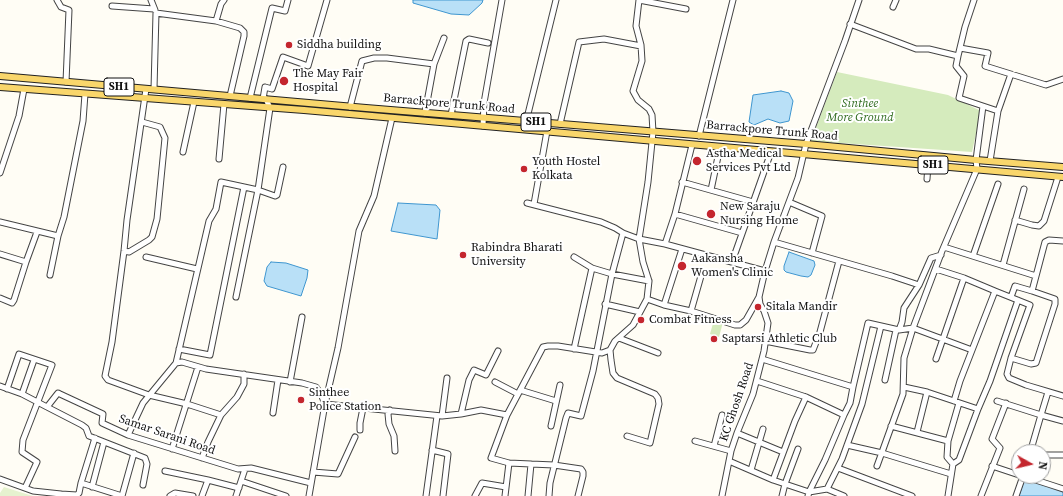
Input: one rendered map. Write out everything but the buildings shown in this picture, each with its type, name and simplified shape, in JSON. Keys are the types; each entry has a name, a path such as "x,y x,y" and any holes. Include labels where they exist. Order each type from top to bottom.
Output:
{"main road":[{"name":"Barrackpore Trunk Road","path":"0,77 526,122 806,144 1063,167"},
{"name":"Barrackpore Trunk Road","path":"0,87 304,110 1061,177"}],"street":[{"path":"57,0 61,7 69,10 66,82"},
{"path":"151,0 155,11 154,90"},
{"path":"216,21 221,4 224,0"},
{"path":"250,98 272,8 285,11 288,0"},
{"path":"236,296 258,190 270,108 265,99 265,87 272,89 283,57 308,66 327,0"},
{"path":"483,126 484,103 502,0"},
{"path":"526,122 556,0"},
{"path":"578,496 583,476 583,472 580,469 554,465 510,463 491,458 507,415 543,347 548,346 596,352 610,350 619,338 633,325 647,299 649,282 643,262 639,239 653,132 652,115 649,109 638,100 633,91 642,61 641,46 636,26 639,0 686,9"},
{"path":"699,136 732,0"},
{"path":"647,299 664,305 692,311 734,325 740,325 746,320 759,297 774,242 798,178 806,144 859,0"},
{"path":"893,7 896,0"},
{"path":"974,0 965,27 956,66 964,76 959,98 998,111"},
{"path":"112,6 216,21 240,28 244,32 244,36 230,96"},
{"path":"850,24 916,49 929,49 958,56"},
{"path":"425,113 434,64 444,38"},
{"path":"451,115 466,41 469,39 488,43"},
{"path":"560,124 579,42 604,39 641,46"},
{"path":"960,48 988,53 985,66 1011,74 1046,84 1063,79"},
{"path":"350,106 362,61 374,58 387,58 434,64"},
{"path":"990,161 998,111 1011,74"},
{"path":"0,173 2,162 18,116 24,89"},
{"path":"146,89 146,98 126,220 124,251 112,342 105,376 108,380 150,395 187,404 221,416"},
{"path":"50,274 58,236 64,217 84,121 85,94"},
{"path":"183,152 194,102"},
{"path":"219,159 224,104"},
{"path":"877,466 903,394 904,387 902,371 904,358 913,328 944,247 977,169 976,160 983,106"},
{"path":"309,496 325,404 338,348 359,232 374,196 392,118"},
{"path":"124,251 129,252 149,240 152,237 157,219 165,138 160,127 142,122"},
{"path":"534,204 547,132"},
{"path":"665,244 675,214 692,145"},
{"path":"711,190 720,147"},
{"path":"732,262 771,152"},
{"path":"927,179 928,165"},
{"path":"128,435 142,403 176,363 208,220 216,209 221,182 258,190 275,196 277,195 283,167"},
{"path":"1015,220 1040,226 1044,221 1061,177"},
{"path":"682,182 753,202"},
{"path":"973,256 998,184"},
{"path":"179,349 210,355 244,187"},
{"path":"1003,265 1024,189"},
{"path":"789,202 822,216 812,253"},
{"path":"527,203 601,222 639,239 665,244 765,271"},
{"path":"675,214 742,233"},
{"path":"0,222 58,236"},
{"path":"0,298 13,302 37,232"},
{"path":"549,496 554,465 568,413 581,416 593,371 605,304 623,233"},
{"path":"1032,291 1045,242 1049,240 1063,241"},
{"path":"774,242 919,286"},
{"path":"944,247 1036,276"},
{"path":"664,305 682,249"},
{"path":"0,254 26,262"},
{"path":"885,380 898,330 902,322 904,308 919,286 931,258 941,255"},
{"path":"146,257 197,269"},
{"path":"574,257 592,268 649,282"},
{"path":"765,341 813,350 820,332 839,261"},
{"path":"574,349 592,268"},
{"path":"936,269 964,278 1030,304 1011,358 1007,374 1008,378 1063,396"},
{"path":"692,311 701,276"},
{"path":"936,359 964,278"},
{"path":"1011,297 1015,286 1051,297 1055,301 1038,359 1035,364 1011,358"},
{"path":"953,464 947,457 948,441 956,402 972,350 995,291"},
{"name":"KC Ghosh Road","path":"722,496 729,461 737,433 753,394 762,359 768,323 764,310 760,304 759,297"},
{"path":"948,496 953,464 959,460 990,381 1018,300"},
{"path":"605,304 640,312"},
{"path":"290,382 302,317"},
{"path":"809,494 850,403 868,323 898,330 913,328 972,350"},
{"path":"827,489 838,468 862,404 881,326"},
{"path":"619,338 658,353"},
{"path":"610,350 612,371 615,376 655,394 659,401 659,407 650,443 627,436"},
{"path":"461,414 468,380 474,370 486,374 498,351"},
{"path":"7,389 19,354 52,366 23,440 22,452 37,462 25,488"},
{"path":"762,359 853,387"},
{"path":"22,394 34,360"},
{"path":"176,363 182,362 198,367 302,383 316,387 325,404"},
{"path":"172,449 198,367"},
{"path":"202,458 221,416 244,384 244,374"},
{"path":"426,496 432,450 447,378"},
{"path":"273,413 278,380"},
{"path":"757,381 806,397 844,414"},
{"path":"495,382 519,392 556,401"},
{"path":"551,426 560,385"},
{"path":"0,386 22,394 82,425 87,430 88,435 94,438 145,458 147,461 143,484"},
{"path":"904,387 927,392 978,409"},
{"path":"917,432 927,392"},
{"path":"1033,444 1048,392"},
{"name":"Samar Sarani Road","path":"48,407 58,393 103,414 102,423 128,435 238,469 245,470 251,468 311,483"},
{"path":"773,480 795,421 806,397"},
{"path":"997,401 1041,415 1063,420"},
{"path":"325,404 440,416 461,414 473,410 507,415"},
{"path":"981,496 1000,448 992,439 1006,404"},
{"path":"360,430 363,408"},
{"path":"390,410 388,414 389,424 394,436 395,451"},
{"path":"714,446 722,415"},
{"path":"891,426 948,441"},
{"path":"751,470 763,429"},
{"path":"737,433 783,452"},
{"path":"313,472 338,474 355,437"},
{"path":"0,479 33,491 61,495 77,495 79,493 94,438"},
{"path":"695,441 732,451"},
{"path":"92,487 104,442"},
{"path":"847,445 882,453 951,474"},
{"path":"782,496 798,449"},
{"path":"432,450 448,454 443,496"},
{"path":"81,483 122,496 134,453"},
{"path":"1051,455 1063,455"},
{"path":"729,461 809,494 827,489 844,496"},
{"path":"505,496 510,463"},
{"path":"528,496 530,464"},
{"path":"992,466 1011,472"},
{"path":"838,468 912,496"},
{"path":"236,496 245,470"},
{"path":"165,471 239,488"},
{"path":"202,496 208,480"},
{"path":"240,481 286,496"},
{"path":"475,496 482,483 506,487"},
{"path":"1016,496 1020,484"},
{"path":"1048,484 1063,489"},
{"path":"267,496 268,490"},
{"path":"170,496 174,493 193,496"}],"green space":[{"name":"Sinthee More Ground","path":"837,72 948,95 981,111 972,152 811,141"},
{"path":"714,320 723,322 719,337 710,334"},
{"path":"4,487 33,496 0,496 0,493"}],"water":[{"path":"413,0 483,0 482,3 469,15 451,14 413,3"},
{"path":"781,91 789,93 793,101 789,121 780,123 768,119 754,125 749,122 753,95"},
{"path":"398,203 436,205 440,210 437,239 391,231"},
{"path":"789,252 814,261 815,265 811,275 808,277 801,276 786,272 784,270"},
{"path":"271,262 286,263 308,270 301,296 267,286 264,281 267,267"},
{"path":"1023,484 1043,484 1063,491 1063,496 1019,496"}],"place":[{"name":"Siddha building","path":"289,45"},
{"name":"The May Fair Hospital","path":"284,81"},
{"name":"Astha Medical Services Pvt Ltd","path":"697,161"},
{"name":"Youth Hostel Kolkata","path":"524,169"},
{"name":"New Saraju Nursing Home","path":"711,214"},
{"name":"Rabindra Bharati University","path":"463,255"},
{"name":"Aakansha Women's Clinic","path":"682,266"},
{"name":"Sitala Mandir","path":"758,307"},
{"name":"Combat Fitness","path":"641,320"},
{"name":"Saptarsi Athletic Club","path":"714,339"},
{"name":"Sinthee Police Station","path":"301,400"}]}
